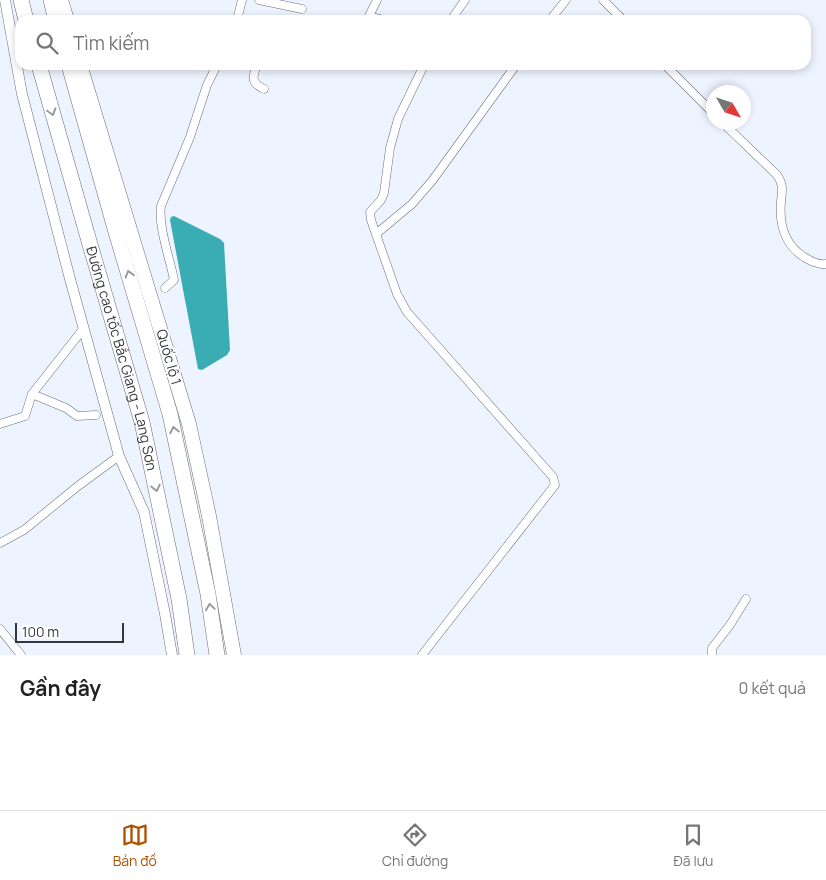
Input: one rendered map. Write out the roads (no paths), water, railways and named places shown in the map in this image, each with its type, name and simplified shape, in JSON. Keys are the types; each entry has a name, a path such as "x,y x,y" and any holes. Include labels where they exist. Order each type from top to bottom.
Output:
{"highway":[{"path":"21,0 25,15"},
{"path":"51,0 55,15"},
{"path":"61,0 66,15"},
{"name":"Đường cao tốc Bắc Giang - Lạng Sơn","path":"40,70 88,241 142,422 179,599 187,655"},
{"name":"Đường cao tốc Bắc Giang - Lạng Sơn","path":"70,70 170,414 208,594 217,655"},
{"name":"Quốc lộ 1","path":"82,70 189,424 209,516 234,655"}],"street":[{"path":"5,0 15,55"},
{"path":"238,15 242,0"},
{"path":"259,0 302,9"},
{"path":"369,15 376,0"},
{"path":"554,15 566,0"},
{"path":"603,0 618,15"},
{"path":"453,15 460,1"},
{"path":"18,70 22,94 119,456 144,512 172,655"},
{"path":"165,288 174,280 161,218 161,206 190,137 207,85 214,70"},
{"path":"255,70 252,78 254,84 264,90"},
{"path":"422,70 398,119 390,148 384,193 381,200 370,212 371,220 397,294 407,312 555,481 556,485 422,655"},
{"path":"376,234 412,204 432,181 512,70"},
{"path":"670,70 706,106"},
{"path":"730,130 782,182 782,229 791,247 811,261 821,265 826,264"},
{"path":"0,424 25,416 32,394 84,328"},
{"path":"32,394 66,408 77,416 96,415"},
{"path":"0,543 24,530 78,486 119,456"},
{"path":"712,655 712,648 746,600"},
{"path":"0,629 20,655"}],"water":[{"path":"174,216 220,239 224,243 230,350 227,355 202,370 198,369 170,220"}]}
